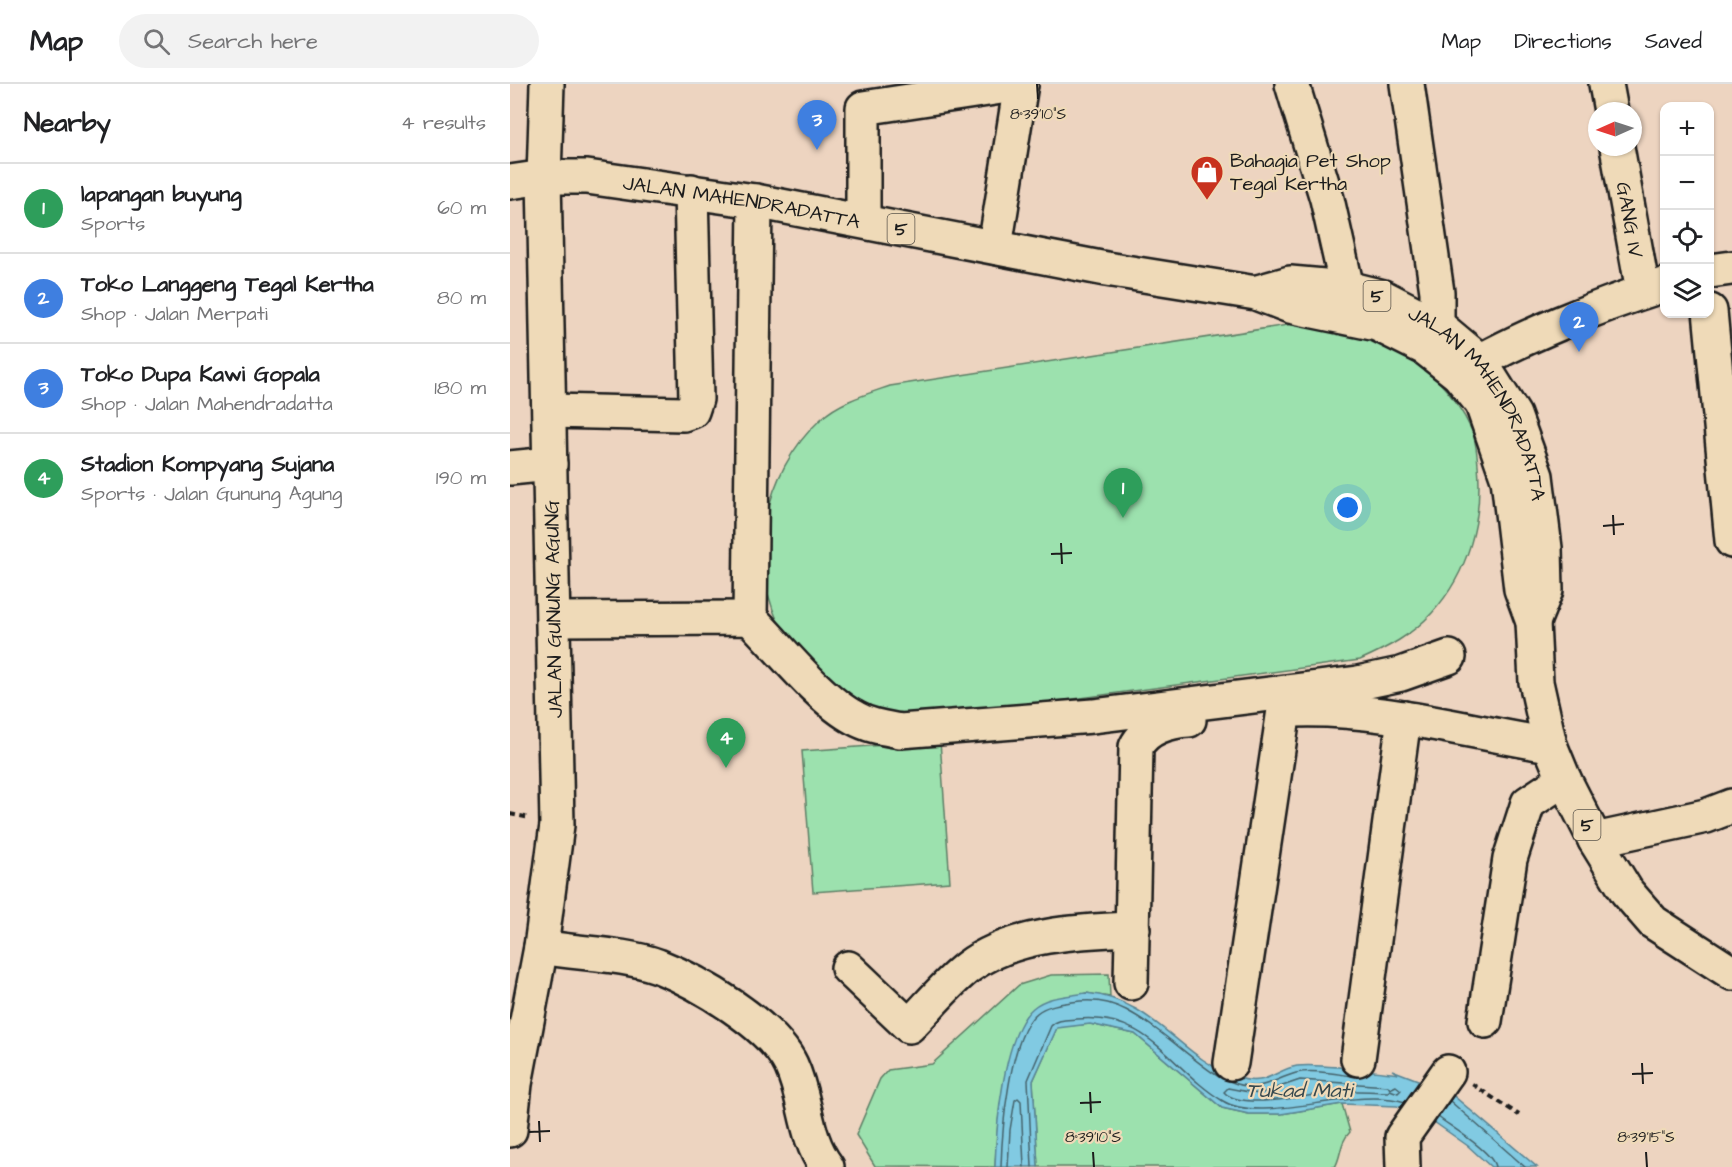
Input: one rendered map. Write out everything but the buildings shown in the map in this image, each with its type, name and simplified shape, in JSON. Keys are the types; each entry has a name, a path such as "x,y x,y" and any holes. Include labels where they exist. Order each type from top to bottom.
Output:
{"main road":[{"name":"JALAN GUNUNG AGUNG","path":"510,1130 512,1082 541,947 557,825 544,177 547,84"},
{"path":"863,221 861,96 1021,84 995,247"},
{"path":"1292,84 1327,199 1347,288"},
{"path":"1407,84 1437,292 1437,325"},
{"path":"1606,84 1609,102"},
{"name":"GANG IV","path":"1619,156 1654,288"},
{"name":"5","path":"510,182 544,177"},
{"name":"JALAN MAHENDRADATTA","path":"544,177 588,177 755,201 1106,269 1256,293 1290,306 1377,324 1469,368"},
{"path":"550,411 683,414 692,411 696,399 691,191"},
{"path":"755,201 750,618 827,697 854,718 877,727 900,730 1093,716 1358,683 1401,674 1449,657"},
{"path":"1714,270 1732,268"},
{"name":"JALAN MAHENDRADATTA","path":"1256,293 1290,283 1347,288 1383,297 1437,325 1469,368 1514,415 1536,476 1545,548 1546,590 1533,622 1536,682 1550,745 1594,840 1627,892 1653,922 1732,973"},
{"path":"1469,368 1654,288"},
{"path":"1711,318 1732,541"},
{"path":"510,468 550,464"},
{"path":"554,619 750,618"},
{"path":"1131,984 1135,754 1140,739 1153,729 1183,720 1330,708 1404,718 1550,745"},
{"path":"1231,1063 1284,710"},
{"path":"1358,1059 1404,718"},
{"path":"1485,1021 1509,859 1528,803 1564,779"},
{"path":"1594,840 1706,816 1732,806"},
{"path":"848,968 909,1026 968,968 1001,949 1069,934 1133,929"},
{"path":"541,947 657,966 716,995 745,1015 774,1042 790,1062 799,1084 809,1134 815,1150 827,1167"},
{"path":"1402,1152 1448,1072"}],"path":[{"path":"1448,1072 1456,1072 1519,1115"}],"green space":[{"path":"1301,323 1372,338 1403,351 1448,391 1457,403 1474,437 1479,485 1471,544 1445,597 1416,628 1399,640 1360,660 934,718 888,713 856,703 839,692 785,636 773,609 765,580 763,551 766,522 773,493 785,466 801,441 821,419 836,408 890,386"},
{"path":"940,741 950,882 813,892 802,751"},
{"path":"1109,974 1110,997 1086,993 1026,1016 1012,1052 1003,1090 997,1128 995,1167 875,1166 856,1135 880,1079 888,1070 932,1064 1019,985 1051,975"},
{"path":"1090,1024 1135,1034 1222,1108 1249,1114 1281,1114 1342,1104 1350,1132 1344,1140 1335,1167 1038,1167 1033,1081 1057,1027"}],"water":[{"name":"Tukad Mati","path":"1086,993 1110,998 1130,1006 1216,1068 1246,1080 1262,1079 1289,1068 1307,1065 1398,1074 1392,1070 1449,1092 1537,1167 1491,1167 1468,1146 1424,1115 1397,1106 1342,1104 1281,1114 1249,1114 1222,1108 1135,1034 1090,1024 1057,1028 1033,1081 1038,1167 995,1167 1003,1083 1015,1038 1023,1021 1033,1008 1045,1001"}],"place":[{"name":"Toko Dupa Kawi Gopala","path":"817,150"},
{"name":"Bahagia Pet Shop Tegal Kertha","path":"1207,201"},
{"name":"Toko Langgeng Tegal Kertha","path":"1579,352"},
{"name":"lapangan buyung","path":"1123,518"},
{"name":"Stadion Kompyang Sujana","path":"726,768"}]}
